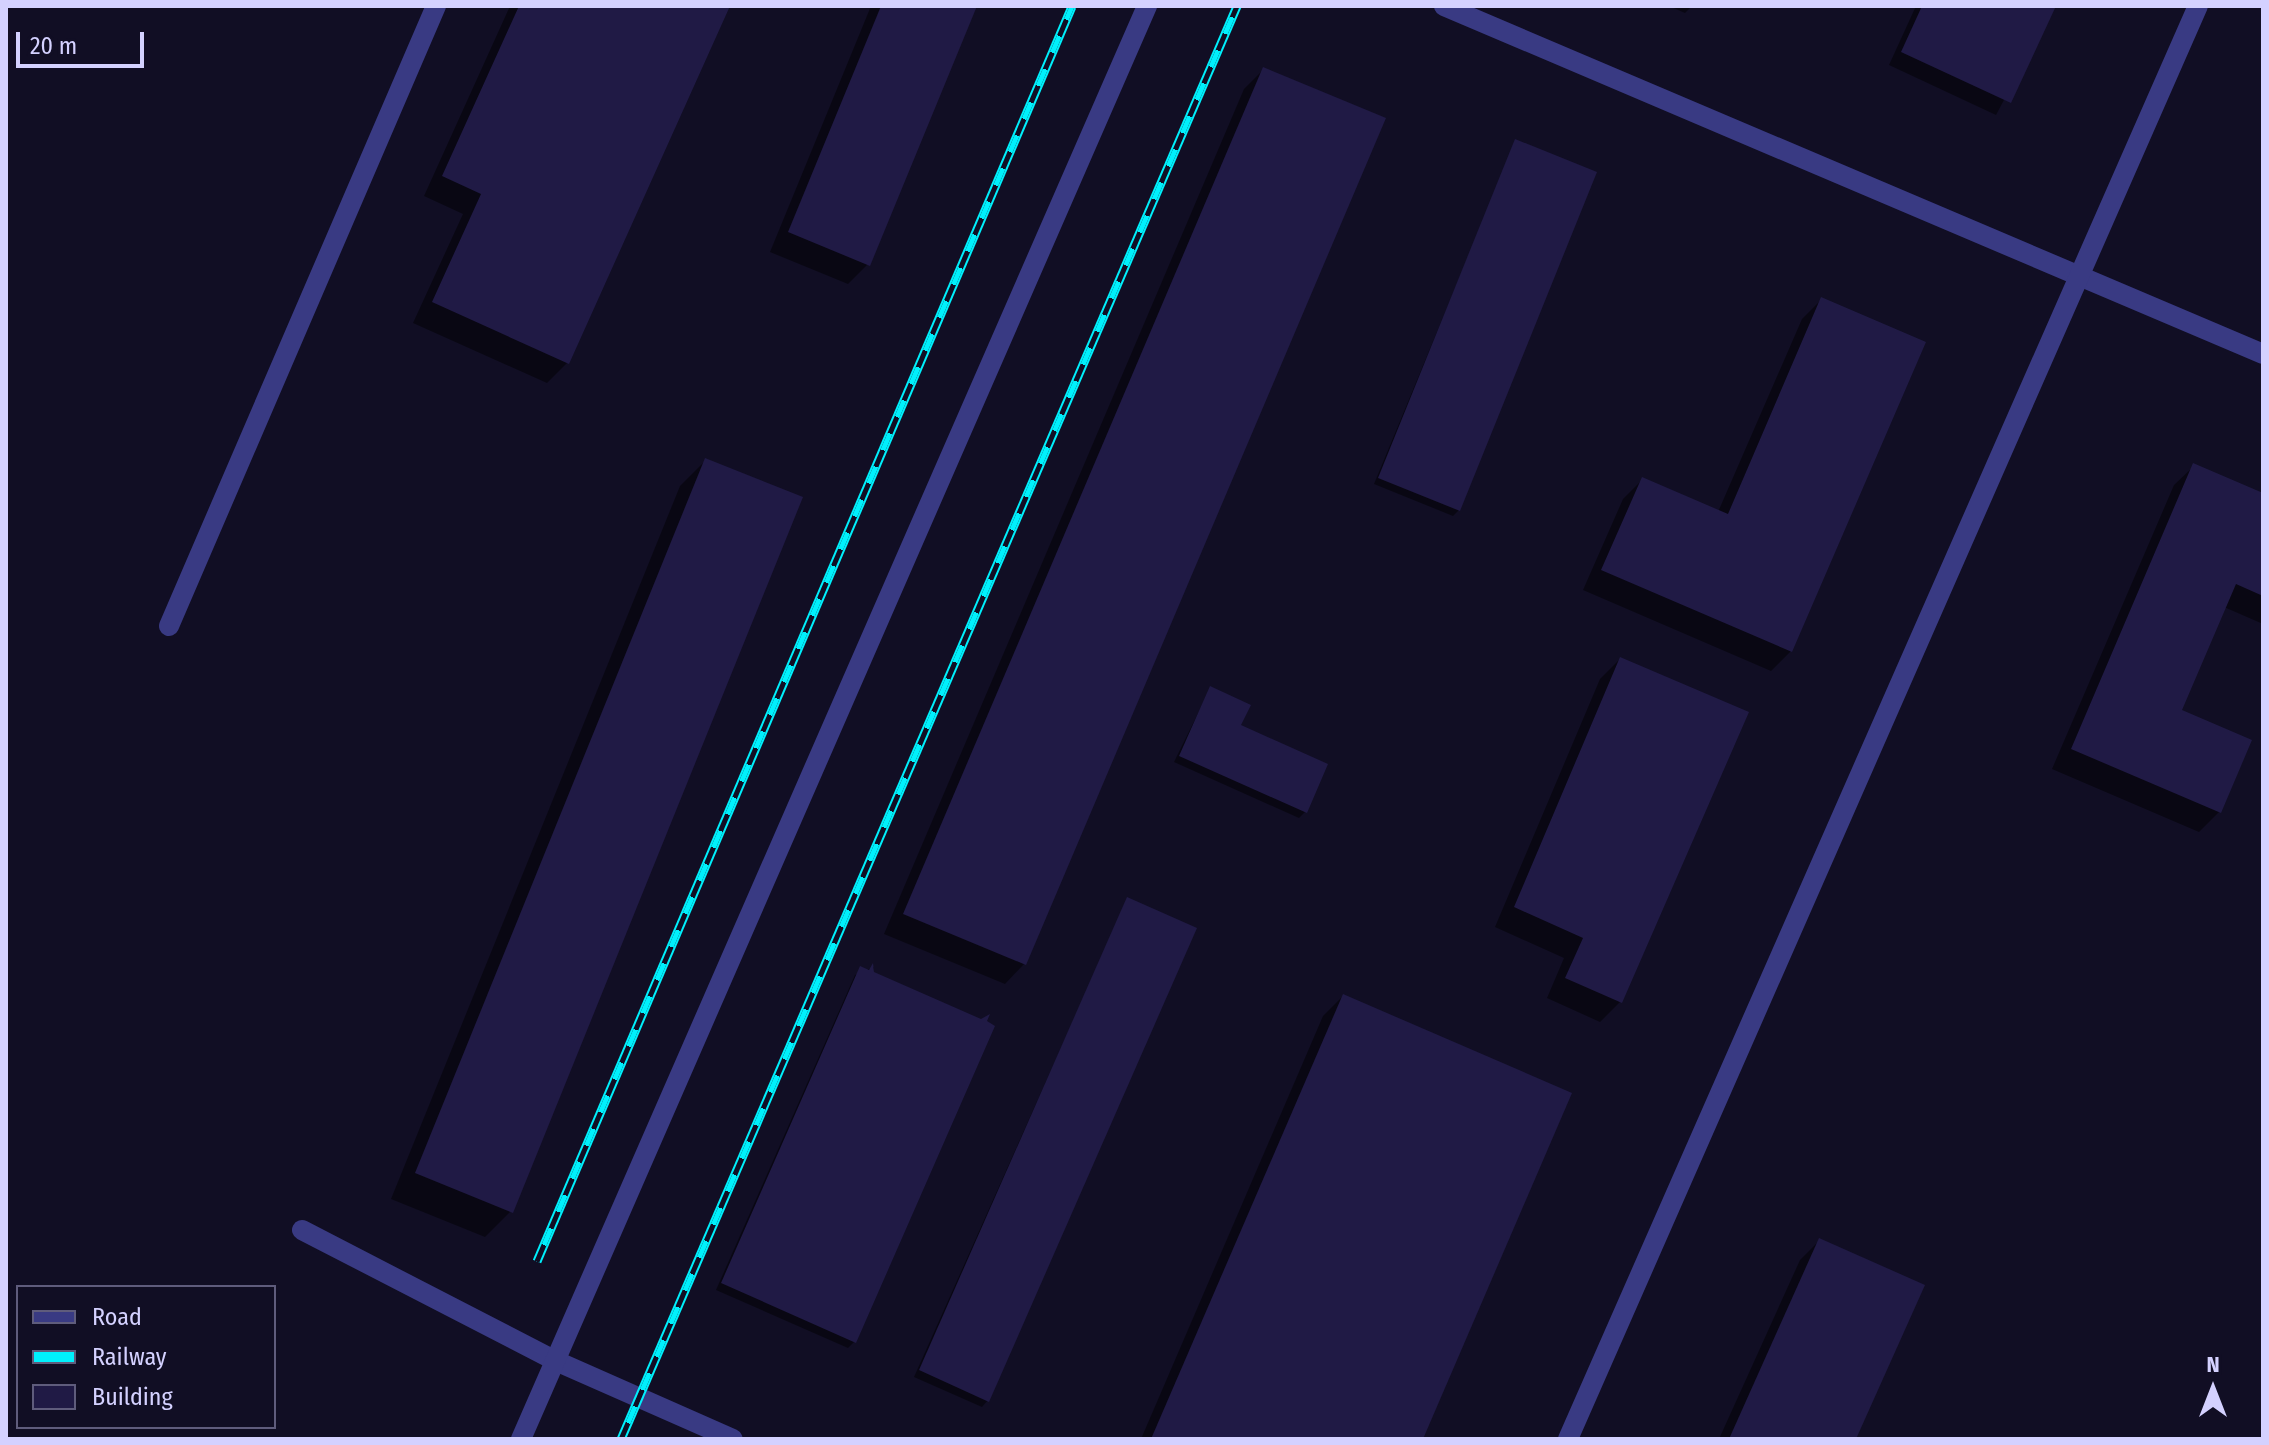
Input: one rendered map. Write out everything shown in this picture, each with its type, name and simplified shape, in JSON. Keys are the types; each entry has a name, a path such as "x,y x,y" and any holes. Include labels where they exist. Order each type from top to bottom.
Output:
{"lane":[{"path":"169,626 436,6"},
{"path":"521,1439 1147,6"},
{"path":"1444,6 2084,275 2263,354"},
{"path":"1568,1439 2084,275 2198,6"},
{"path":"302,1230 556,1361 733,1439"}],"building":[{"path":"519,6 730,6 569,364 432,302 481,194 442,176"},
{"path":"881,6 977,6 870,266 788,232"},
{"path":"1922,6 2056,6 2011,103 1901,52"},
{"path":"1263,67 1386,118 1026,965 903,914"},
{"path":"1515,139 1597,172 1460,511 1378,478"},
{"path":"1821,297 1926,342 1792,652 1601,570 1642,477 1728,514"},
{"path":"705,458 803,497 513,1213 415,1173"},
{"path":"2193,463 2263,493 2263,596 2236,584 2182,710 2252,740 2221,813 2071,749"},
{"path":"1620,657 1749,712 1622,1003 1565,978 1583,938 1514,907"},
{"path":"1210,686 1251,705 1241,725 1328,764 1307,813 1179,756"},
{"path":"1127,897 1197,928 989,1402 919,1370"},
{"path":"873,963 874,972 981,1019 990,1014 987,1021 995,1026 856,1343 721,1283 860,966 869,970"},
{"path":"1343,994 1572,1093 1423,1439 1151,1439"},
{"path":"1819,1238 1925,1285 1856,1439 1729,1439"}],"railway":[{"path":"537,1261 1072,6"},
{"path":"621,1439 1237,6"}]}
